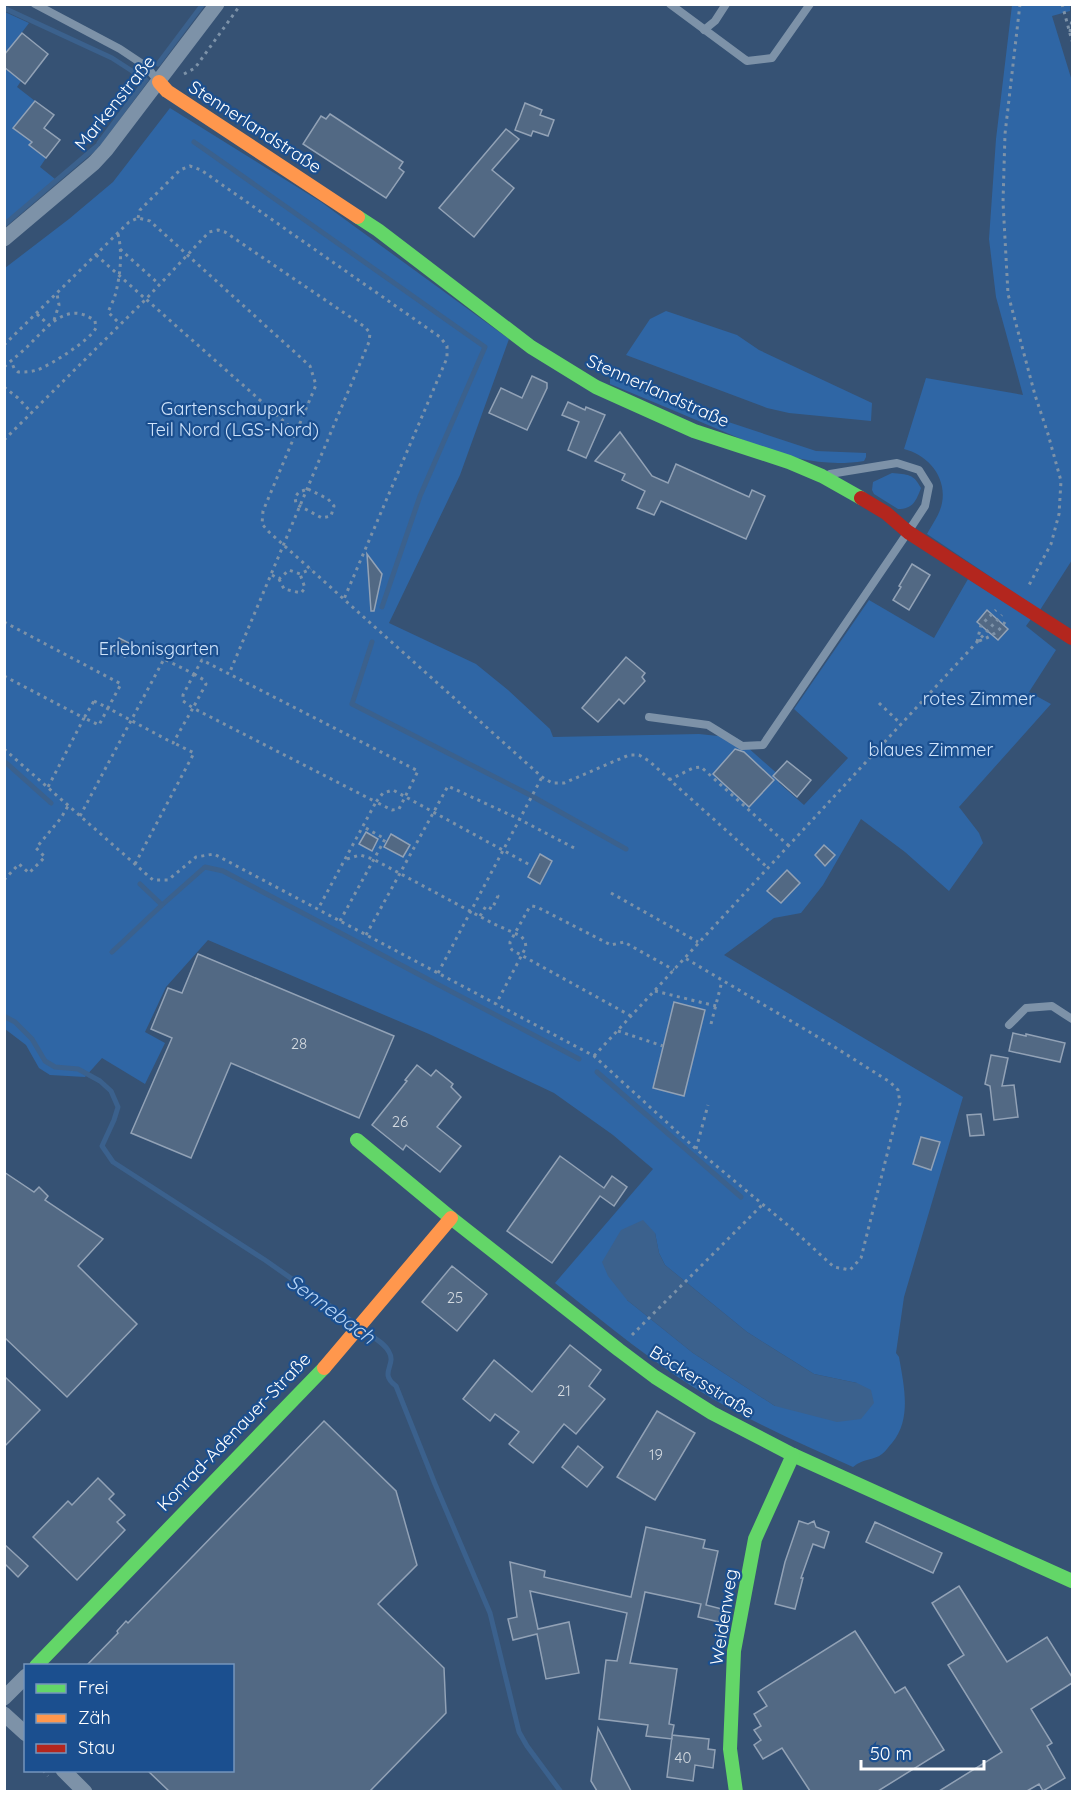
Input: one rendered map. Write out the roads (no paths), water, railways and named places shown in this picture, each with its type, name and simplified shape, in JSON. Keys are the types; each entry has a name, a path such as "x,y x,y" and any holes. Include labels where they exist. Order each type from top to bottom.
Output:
{"street":[{"name":"Markenstraße","path":"4,239 106,150 217,4"},
{"name":"Stennerlandstraße","path":"159,82 167,91 378,230 531,347 596,387 694,431 789,462 822,476 886,513 908,532 1072,638"},
{"name":"Böckersstraße","path":"357,1140 451,1218 655,1377 712,1413 793,1455 1072,1581"},
{"name":"Konrad-Adenauer-Straße","path":"37,1664 335,1356 451,1218"},
{"name":"Weidenweg","path":"736,1791 730,1749 734,1651 756,1539 793,1455"},
{"path":"4,1698 24,1678"},
{"path":"4,1714 24,1732"},
{"path":"65,1772 85,1791"}],"lane":[{"path":"35,4 120,49 147,67 159,82"},
{"path":"670,4 747,61 772,58 810,4"},
{"path":"704,30 714,21 726,4"},
{"path":"649,717 708,725 742,746 763,745 908,532 924,506 929,486 919,470 897,463 822,476"},
{"path":"1009,1025 1026,1008 1052,1006 1072,1019"}],"waterway":[{"path":"158,64 203,4"},
{"path":"4,8 112,58 146,80"},
{"path":"99,143 146,80"},
{"path":"194,142 485,347 420,496 382,607"},
{"path":"4,225 97,146"},
{"path":"372,642 352,704 528,794 626,849"},
{"path":"4,761 51,803"},
{"path":"140,884 162,905 205,867 223,871 579,1059"},
{"path":"112,952 162,905"},
{"name":"Sennebach","path":"4,1016 15,1022 32,1039 45,1061 55,1067 78,1069 100,1081 111,1091 118,1107 102,1146 113,1162 265,1260 356,1324"},
{"path":"597,1072 741,1197"},
{"name":"Sennebach","path":"363,1330 389,1352 391,1361 388,1377 396,1386 490,1613 519,1732 561,1792"}],"park label":[{"name":"Gartenschaupark Teil Nord (LGS-Nord)","path":"233,419"},
{"name":"Erlebnisgarten","path":"159,649"},
{"name":"rotes Zimmer","path":"979,699"},
{"name":"blaues Zimmer","path":"931,750"}]}
